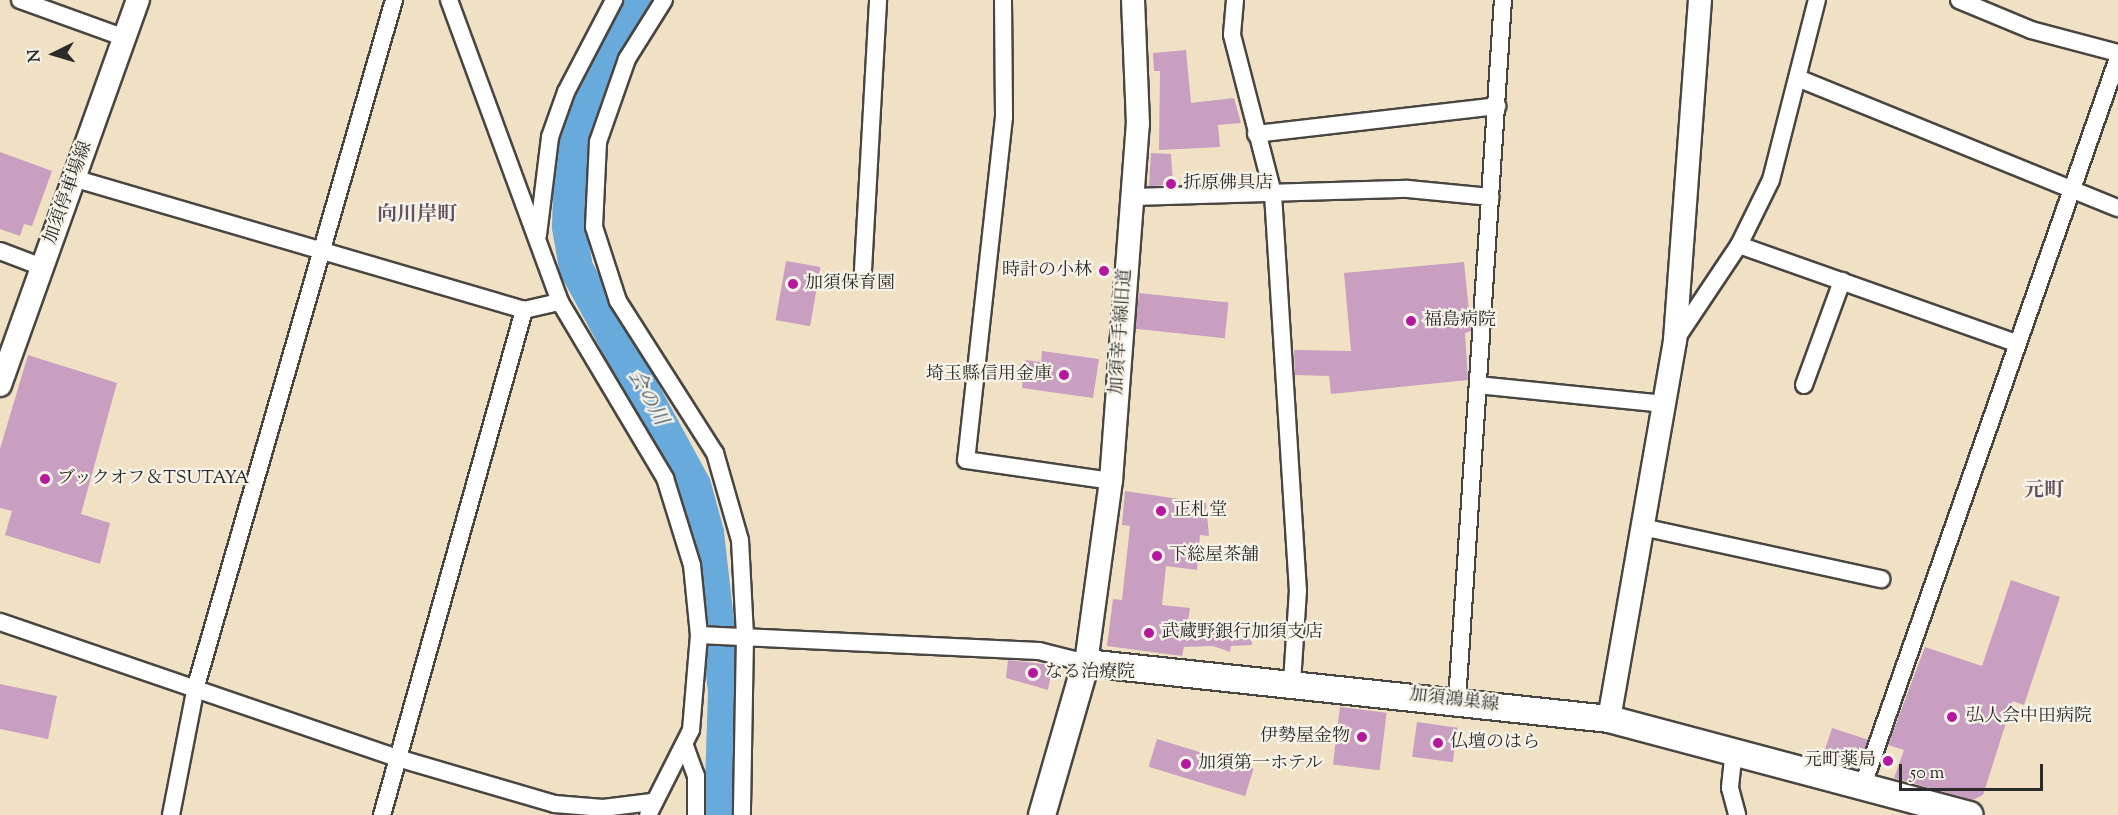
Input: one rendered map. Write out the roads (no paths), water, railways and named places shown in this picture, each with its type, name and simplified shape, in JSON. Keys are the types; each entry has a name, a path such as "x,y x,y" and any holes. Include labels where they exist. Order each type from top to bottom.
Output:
{"main road":[{"name":"加須鴻巣線","path":"1086,663 1293,682 1610,719 1734,749 1969,815"},
{"path":"1042,815 1086,663"}],"street":[{"path":"20,0 125,38"},
{"name":"加須停車場線","path":"0,385 138,0"},
{"path":"171,815 196,686 324,251 394,0"},
{"path":"0,622 196,686 394,757 555,804 650,809 685,746 699,635 692,566 665,478 560,302 449,0"},
{"path":"538,239 550,137 566,92 614,0"},
{"path":"664,0 627,59 598,142 594,227 618,301 715,453 740,540 745,636 742,815"},
{"path":"863,270 878,0"},
{"path":"1003,0 1004,117 966,460 1111,482"},
{"name":"加須幸手線旧道","path":"1086,663 1111,482 1133,197 1138,124 1133,0"},
{"path":"1235,0 1232,35 1273,195 1298,590 1293,682"},
{"path":"1457,701 1503,0"},
{"path":"1610,719 1675,339 1700,0"},
{"path":"1675,339 1739,245 1771,180 1800,79 1817,0"},
{"path":"1863,785 2117,60 2031,30 1959,0"},
{"path":"1800,79 2118,208"},
{"path":"1256,134 1497,106"},
{"path":"74,178 524,310 560,302"},
{"path":"1133,197 1273,195 1408,189 1491,197"},
{"path":"1739,245 2016,343"},
{"path":"0,251 42,267"},
{"path":"1804,385 1842,281"},
{"path":"382,815 394,757 524,310"},
{"path":"1478,385 1664,404"},
{"path":"1642,526 1881,579"},
{"path":"699,635 1039,651 1086,663"},
{"path":"685,746 696,776 696,815"},
{"path":"1734,749 1730,788 1737,815"}],"waterway":[{"name":"会の川","path":"638,0 588,87 572,136 569,227 576,268 694,485 707,533 725,692 721,815"}],"place":[{"name":"折原佛具店","path":"1171,184"},
{"name":"時計の小林","path":"1104,271"},
{"name":"加須保育園","path":"793,284"},
{"name":"福島病院","path":"1411,321"},
{"name":"埼玉縣信用金庫","path":"1064,375"},
{"name":"ブックオフ＆TSUTAYA","path":"45,479"},
{"name":"正札堂","path":"1161,511"},
{"name":"下総屋茶舗","path":"1157,556"},
{"name":"武蔵野銀行加須支店","path":"1149,633"},
{"name":"なる治療院","path":"1033,673"},
{"name":"弘人会中田病院","path":"1952,717"},
{"name":"伊勢屋金物","path":"1362,737"},
{"name":"仏壇のはら","path":"1438,743"},
{"name":"元町薬局","path":"1888,761"},
{"name":"加須第一ホテル","path":"1186,764"}],"district":[{"name":"向川岸町","path":"417,215"},
{"name":"元町","path":"2044,491"}]}
